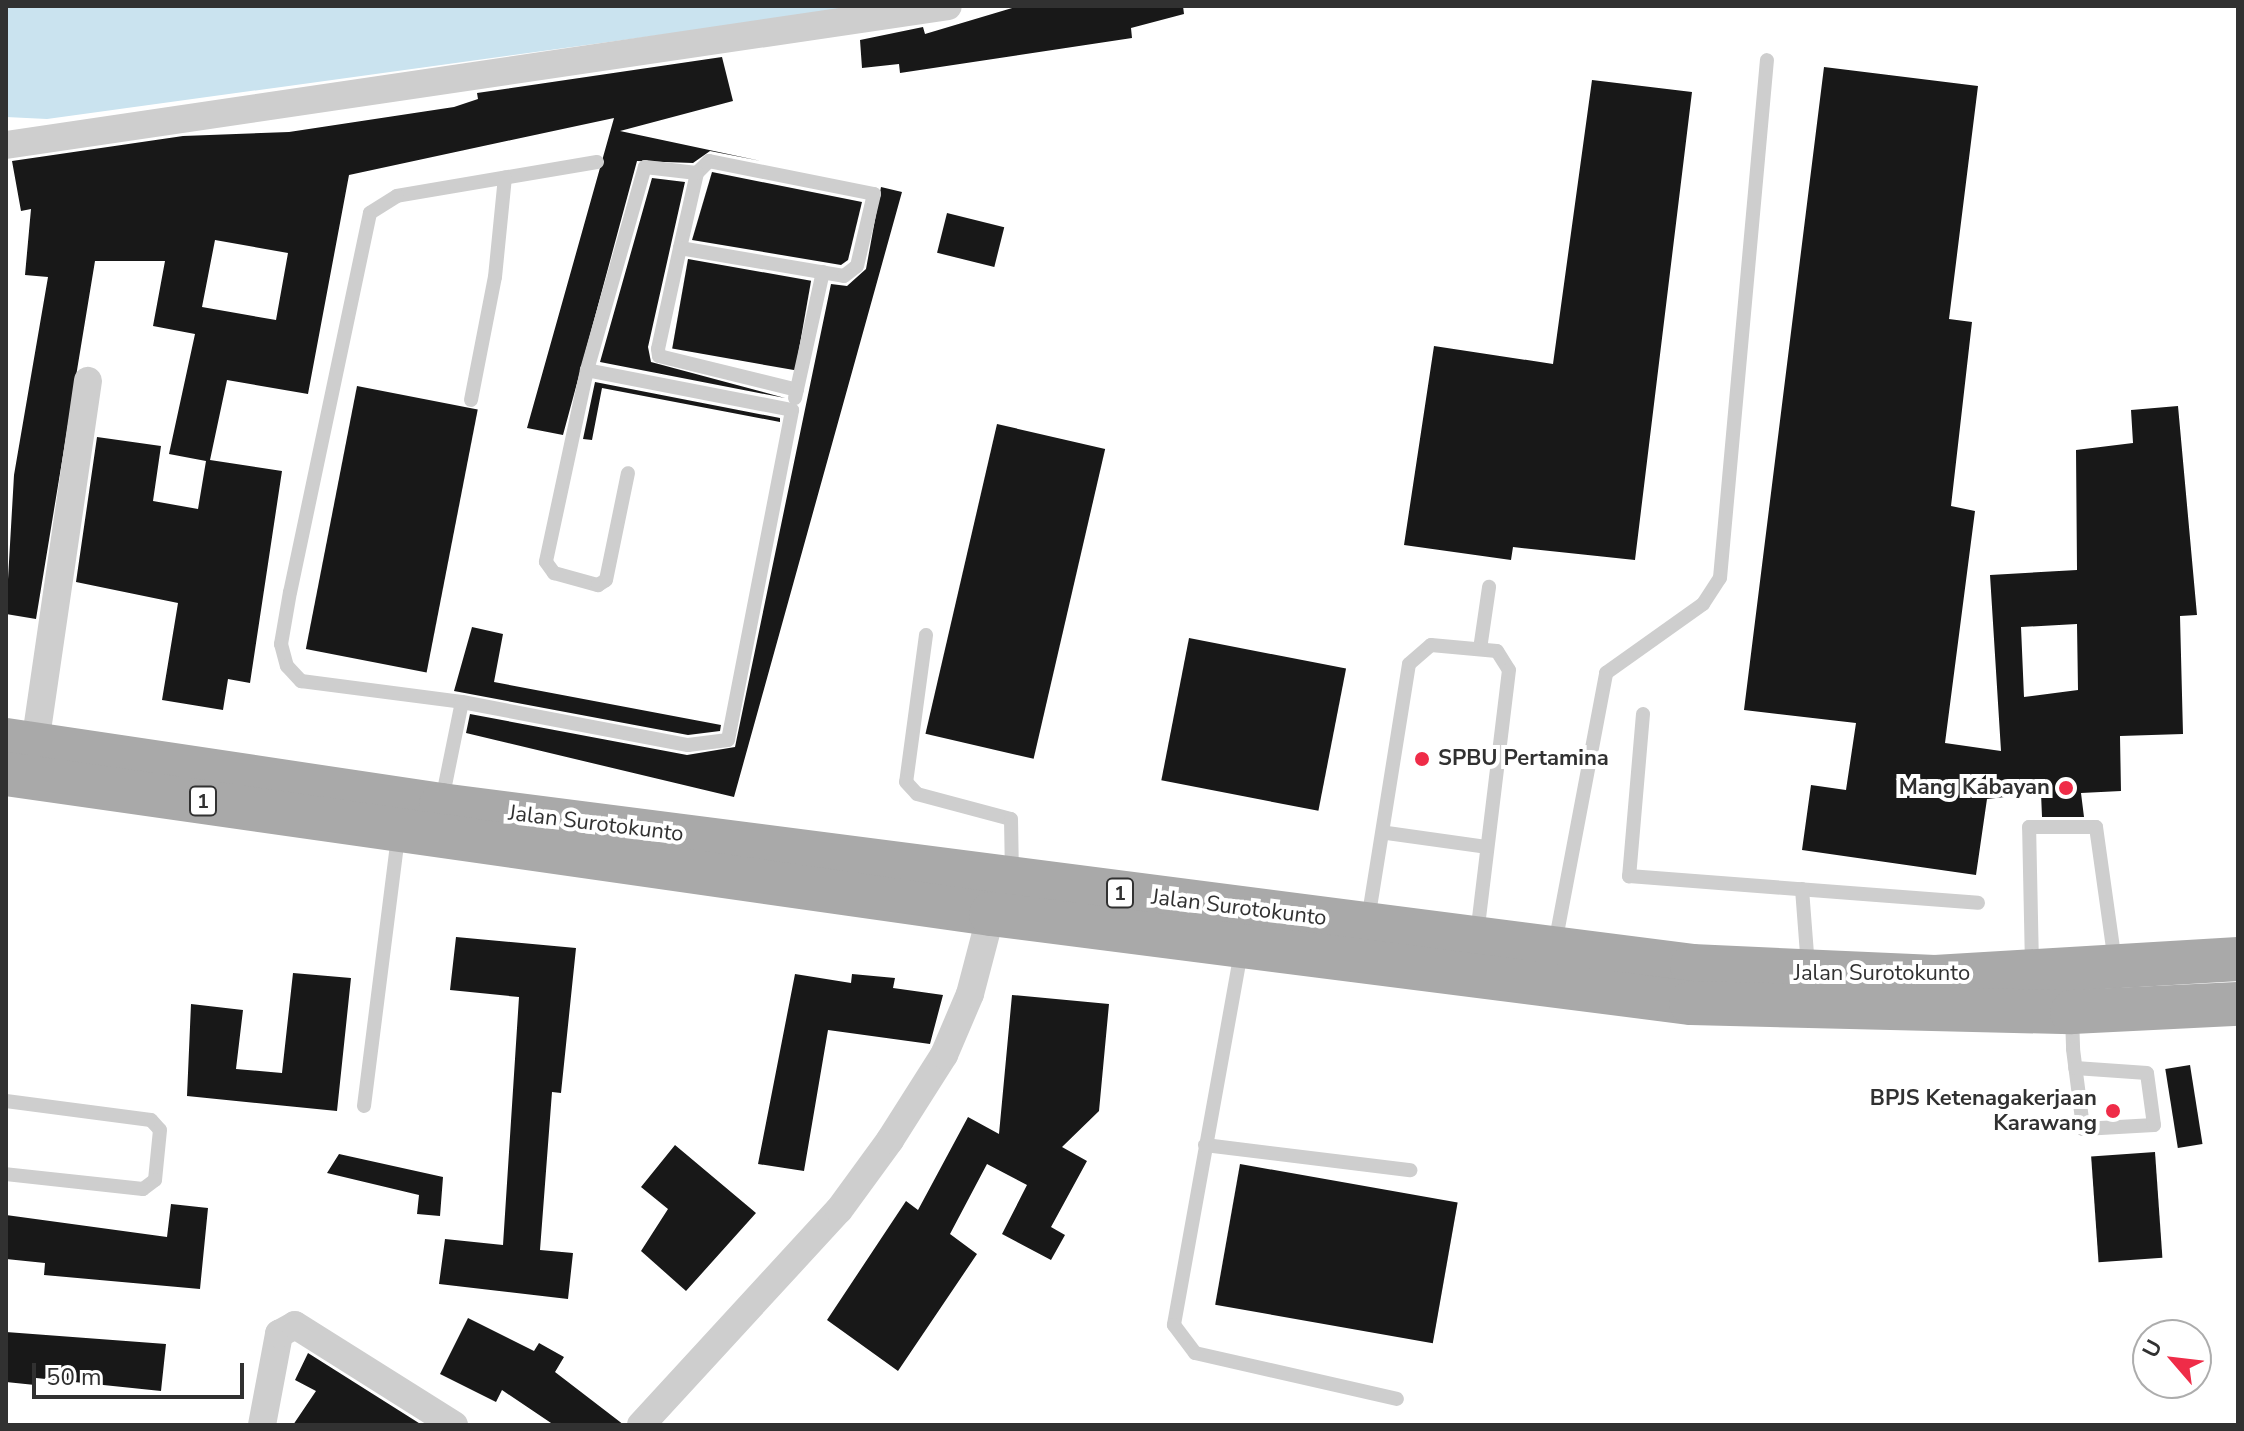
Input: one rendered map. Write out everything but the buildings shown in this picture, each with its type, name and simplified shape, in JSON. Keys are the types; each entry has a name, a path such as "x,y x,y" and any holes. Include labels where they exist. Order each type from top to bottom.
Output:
{"main road":[{"name":"Jalan Surotokunto","path":"16,753 1012,876 1364,942 1552,966 1809,976 2032,972 2238,959"},
{"name":"Jalan Surotokunto","path":"16,753 399,831 991,914 1242,943 1476,937 1552,966 1691,1003 2072,1012 2238,1004"}],"street":[{"path":"6,145 948,6"},
{"path":"16,753 88,381"},
{"path":"641,1425 839,1210 890,1140 944,1055 970,994 991,914"},
{"path":"262,1425 279,1334 295,1325 454,1425"}],"lane":[{"path":"1552,966 1606,673 1703,604 1720,578 1767,60"},
{"path":"680,248 844,276 857,266 877,198 870,190 709,161 697,173 680,248 659,356 797,390"},
{"path":"597,162 397,196 370,213 281,644 301,681 462,702 688,745 728,740 792,410 823,272"},
{"path":"628,473 606,580 598,585 550,570 587,370 645,167 697,173"},
{"path":"471,400 495,277 505,177"},
{"path":"587,370 792,410"},
{"path":"1480,649 1489,587"},
{"path":"926,635 906,782 917,794 1011,819 1012,876"},
{"path":"1364,942 1387,833 1409,664 1431,645 1497,651 1509,670 1476,937"},
{"path":"441,805 462,702"},
{"path":"1643,714 1629,876 1978,903"},
{"path":"2032,972 2029,827 2096,827 2116,967"},
{"path":"364,1106 399,831"},
{"path":"1387,833 1486,847"},
{"path":"1802,889 1809,976"},
{"path":"1242,943 1174,1325 1181,1342 1195,1353 1397,1399"},
{"path":"2072,1012 2075,1068 2083,1129 2154,1125 2147,1073 2075,1068"},
{"path":"6,1101 151,1120 160,1130 155,1180 143,1189 6,1174"},
{"path":"1205,1145 1410,1170"}],"water":[{"path":"6,6 872,6 47,119 6,117"}],"place":[{"name":"SPBU Pertamina","path":"1422,759"},
{"name":"Mang Kabayan","path":"2066,788"},
{"name":"BPJS Ketenagakerjaan Karawang","path":"2113,1111"}]}
